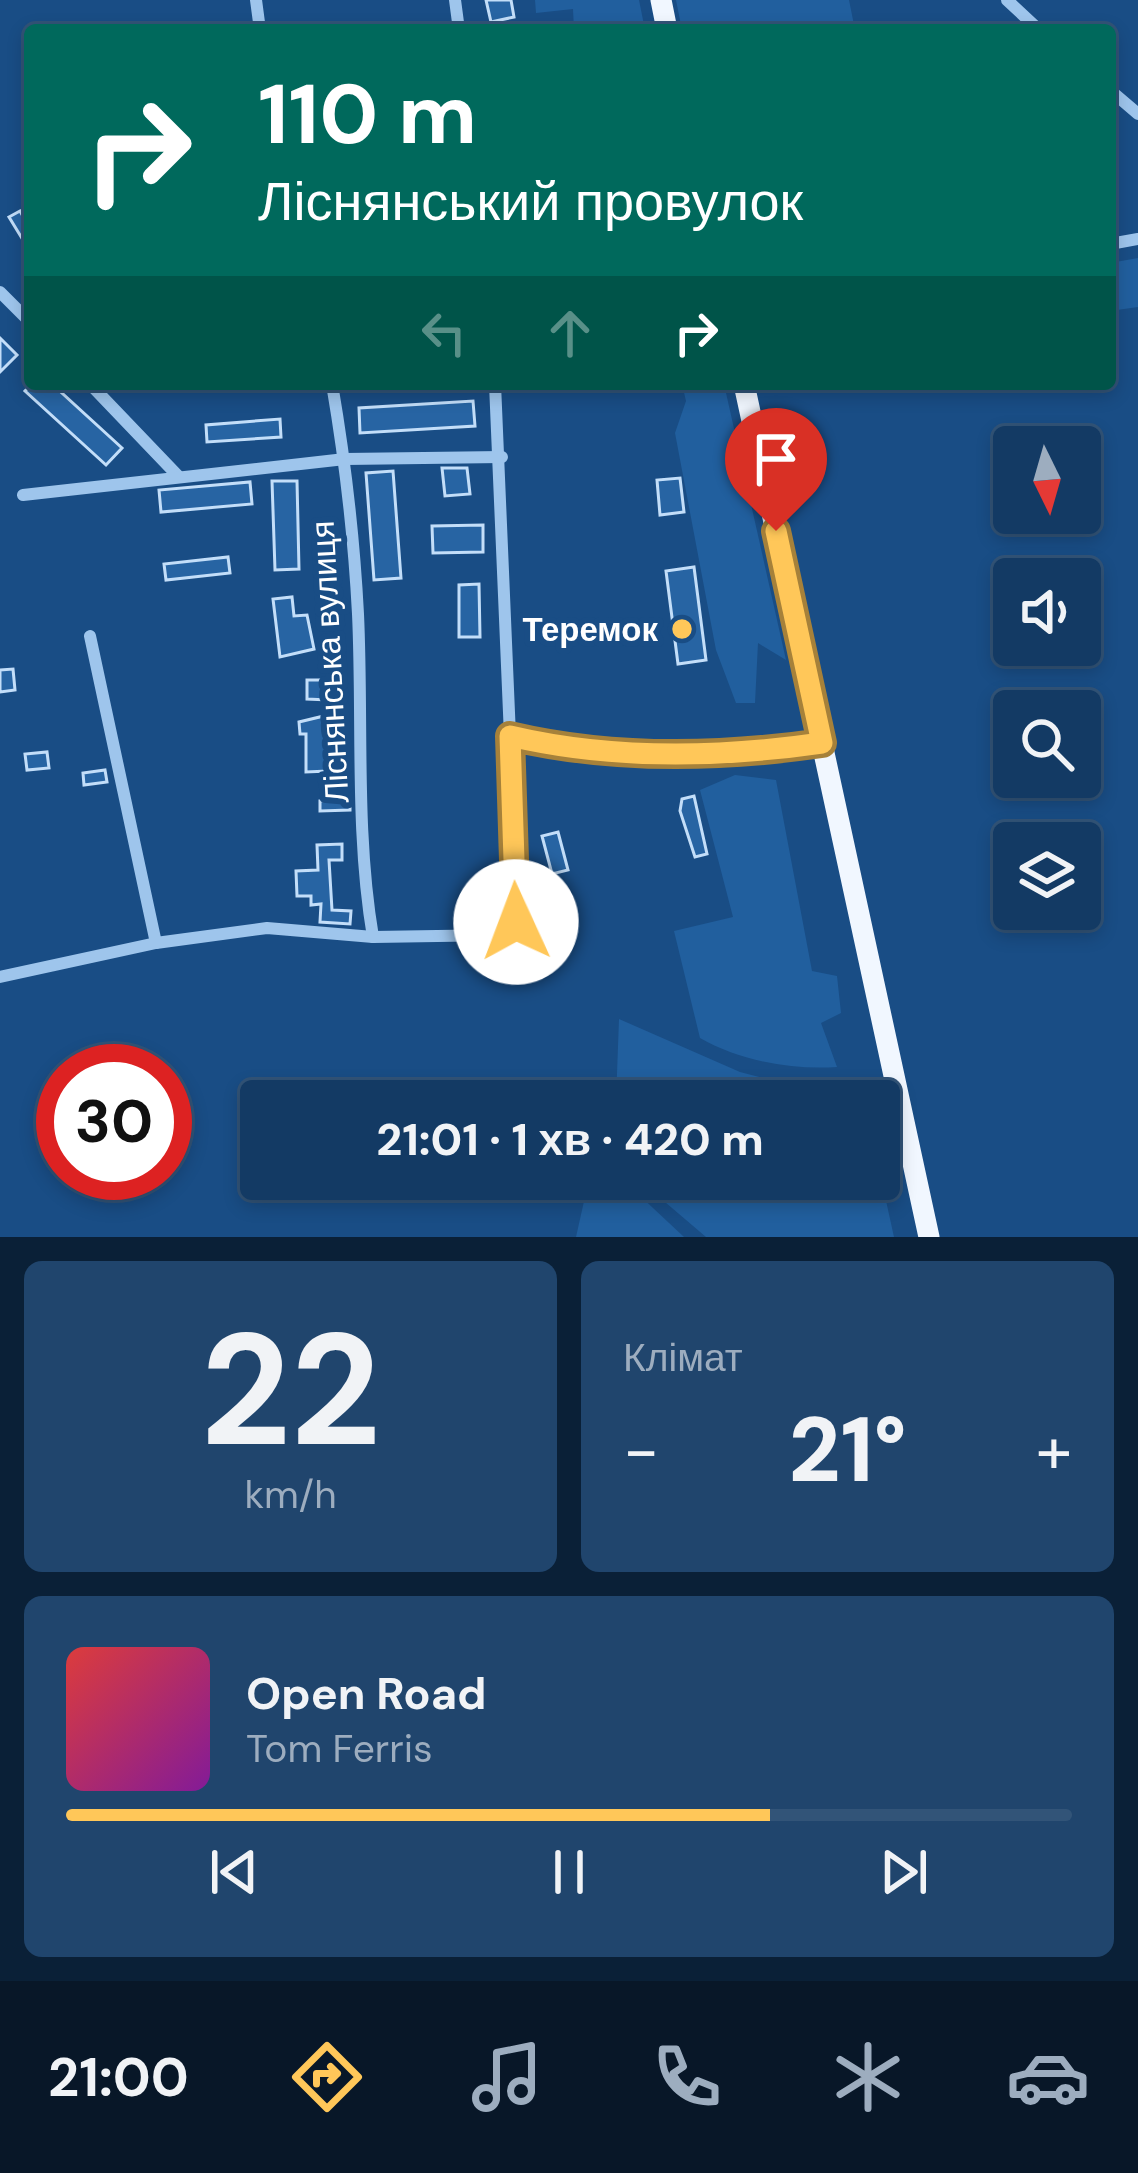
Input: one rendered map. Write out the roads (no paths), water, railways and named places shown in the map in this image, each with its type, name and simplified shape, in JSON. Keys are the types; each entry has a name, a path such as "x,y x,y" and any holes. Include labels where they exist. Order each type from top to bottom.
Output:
{"highway":[{"path":"745,390 929,1237"}],"street":[{"path":"1007,0 1033,24"},
{"path":"0,292 24,316"},
{"path":"96,390 179,477"},
{"name":"Ліснянська вулиця","path":"333,390 345,458 358,614 364,890 373,937"},
{"path":"0,977 156,943 267,928 373,937 502,935 512,930 516,922 502,457 495,390"},
{"path":"23,495 345,458 502,457"},
{"path":"90,636 156,943"},
{"path":"510,736 573,751 739,755 822,743"}],"place":[{"name":"Теремок","path":"682,629"}]}
